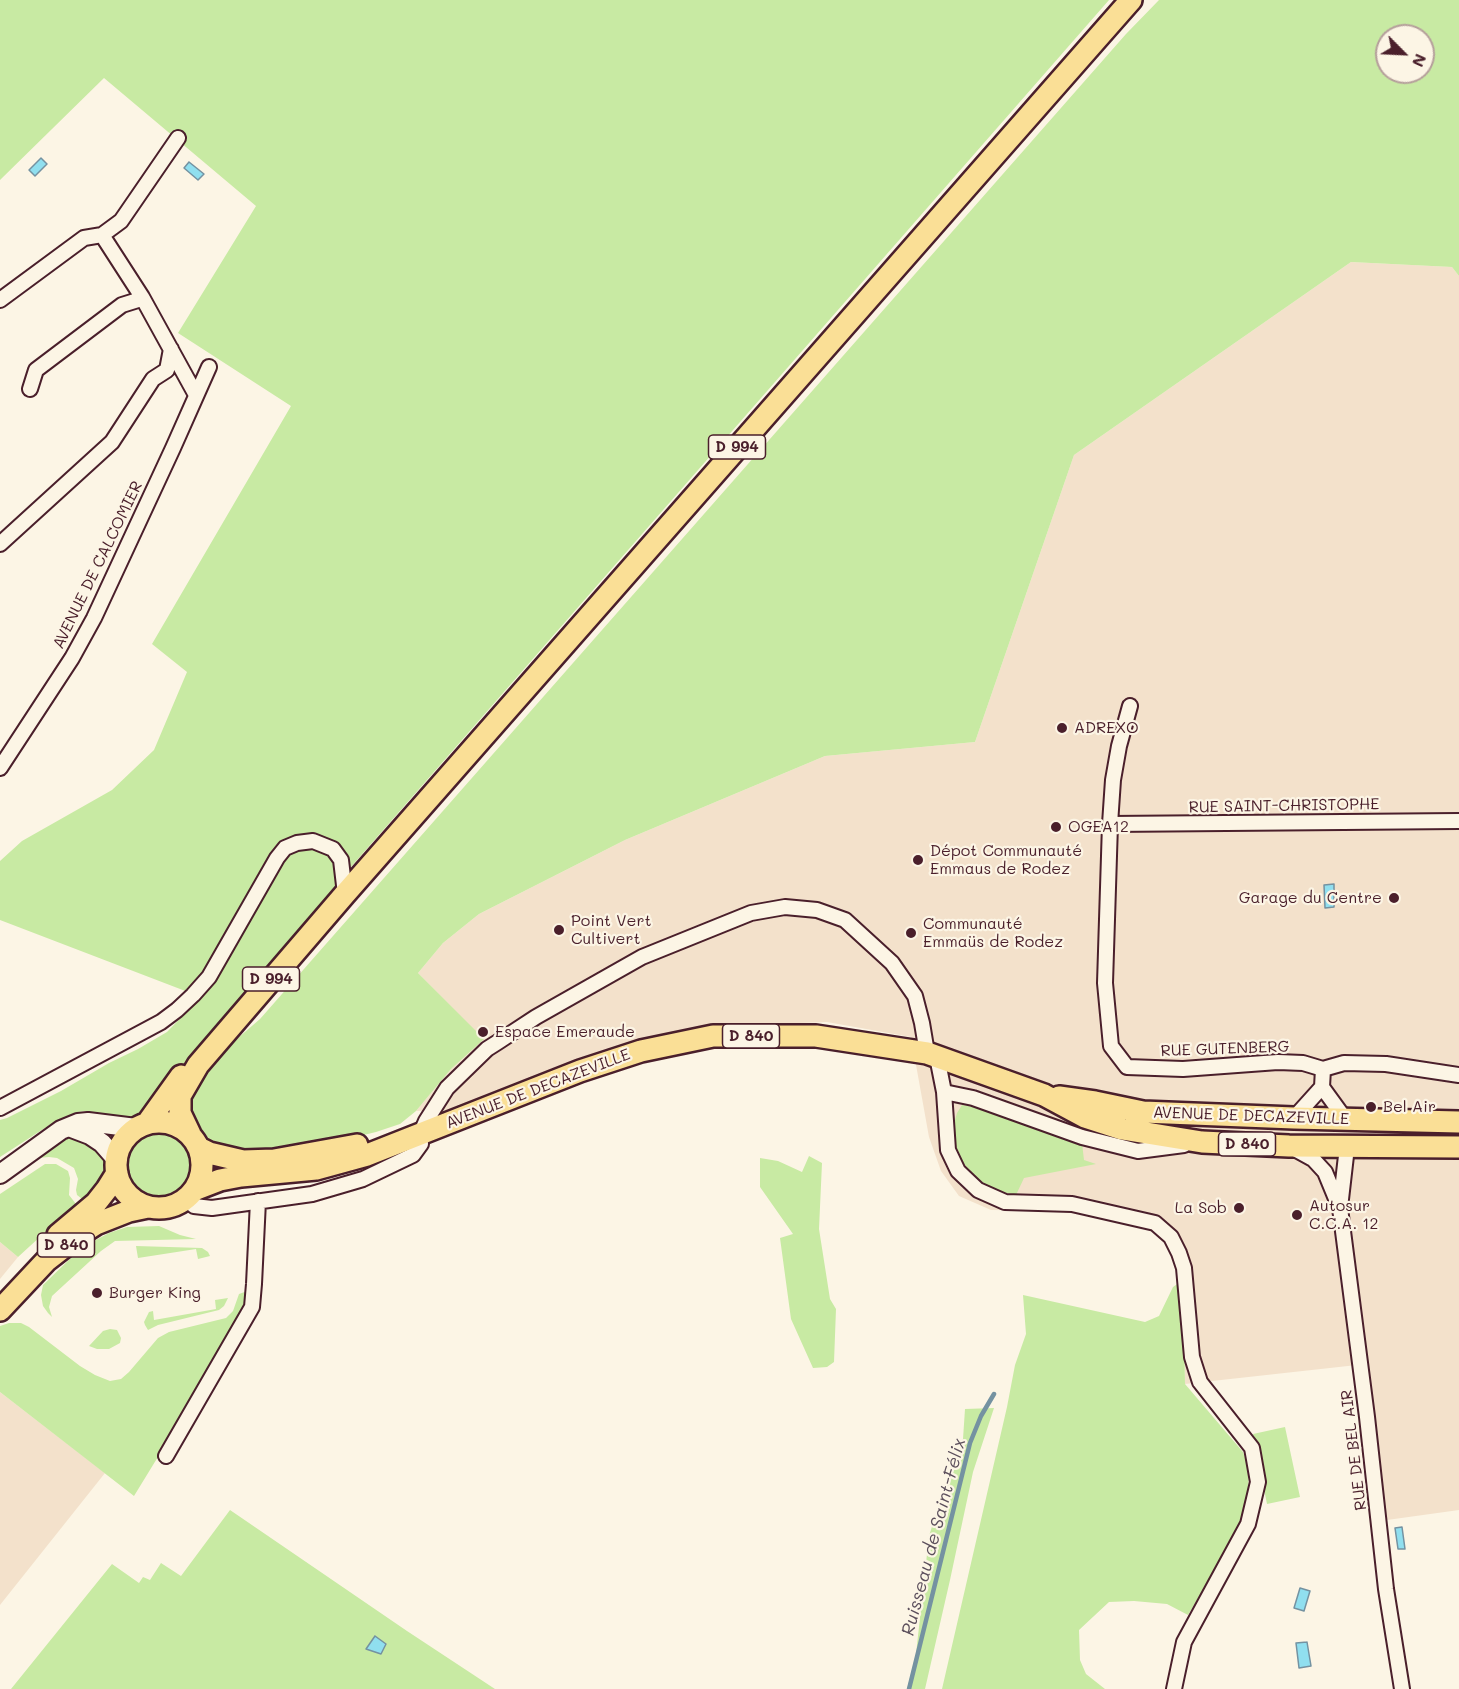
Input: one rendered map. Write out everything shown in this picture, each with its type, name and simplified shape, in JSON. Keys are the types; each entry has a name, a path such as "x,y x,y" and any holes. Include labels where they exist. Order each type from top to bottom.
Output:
{"main road":[{"name":"D 994","path":"195,1141 180,1113 180,1096 198,1065 345,894 1131,0"},
{"name":"AVENUE DE DECAZEVILLE","path":"190,1195 220,1180 316,1169 367,1155 580,1071 641,1051 713,1036 816,1036 932,1055 1044,1095 1085,1117 1122,1129 1202,1142 1289,1146 1459,1147"},
{"name":"D 994","path":"142,1125 183,1074 198,1065"},
{"name":"AVENUE DE DECAZEVILLE","path":"1044,1095 1143,1112 1294,1119 1459,1122"},
{"path":"0,1174 61,1130 78,1123 142,1125 164,1121 184,1129 195,1141 201,1155 201,1177 190,1195 171,1206 148,1207 141,1204 123,1188 116,1166 102,1143 90,1135 69,1127"},
{"path":"116,1166 119,1149 124,1140 142,1125"},
{"name":"AVENUE DE DECAZEVILLE","path":"195,1141 209,1153 243,1161 274,1160 420,1135"},
{"name":"D 840","path":"0,1297 44,1248 96,1203 107,1189 116,1166"},
{"name":"D 840","path":"0,1310 46,1261 82,1233 96,1224 129,1211 148,1207"}],"street":[{"path":"0,300 84,238 102,235 121,221 178,138"},
{"path":"102,235 142,297 196,394"},
{"path":"30,388 36,370 122,305 142,297"},
{"path":"0,543 112,442 153,379 167,370 171,349"},
{"name":"AVENUE DE CALCOMIER","path":"0,768 72,658 94,618 208,368"},
{"path":"1110,824 1113,780 1130,706"},
{"name":"RUE SAINT-CHRISTOPHE","path":"1110,824 1459,820"},
{"name":"RUE GUTENBERG","path":"1110,824 1106,983 1110,1046 1128,1067 1183,1069 1278,1062 1303,1063 1323,1069 1344,1064 1386,1064 1459,1076"},
{"path":"0,1108 162,1022 177,1010 209,977 277,858 285,848 297,843 313,842 333,849 341,860 345,894"},
{"path":"190,1195 194,1206 212,1208 312,1194 363,1179 412,1155 421,1144 420,1135 426,1121 447,1088 487,1049 536,1017 642,957 751,914 785,908 817,910 845,920 892,963 915,996 944,1092 948,1150 958,1171 978,1190 1005,1202 1072,1204 1155,1223 1172,1237 1179,1252 1184,1268 1192,1357 1200,1382 1252,1448 1258,1482 1248,1524 1184,1642 1174,1689"},
{"path":"1294,1119 1322,1087 1323,1069"},
{"path":"1322,1087 1346,1120"},
{"path":"944,1092 974,1098 1087,1138 1138,1151 1202,1142"},
{"name":"RUE DE BEL AIR","path":"1289,1146 1313,1160 1325,1172 1340,1208"},
{"name":"RUE DE BEL AIR","path":"1347,1147 1340,1208 1366,1405 1386,1589 1402,1689"},
{"path":"166,1456 252,1307 258,1201"}],"shaded area":[{"path":"1351,262 1452,267 1459,276 1459,1510 1387,1520 1366,1364 1185,1384 1183,1280 1175,1249 1155,1229 1078,1211 991,1210 959,1196 941,1171 929,1137 911,1037 827,1022 716,1026 627,1043 457,1110 416,1111 451,1069 483,1039 418,973 443,943 479,914 625,840 825,756 975,742 1074,455"},
{"path":"0,1242 18,1257 0,1279"},
{"path":"0,1392 105,1473 0,1605"}],"green space":[{"path":"0,0 1109,0 336,884 334,894 229,1016 177,1072 142,1116 131,1119 97,1115 87,1111 77,1112 51,1124 0,1157 0,1120 61,1091 167,1032 201,997 0,920 0,861 22,841 112,790 154,750 187,672 152,644 291,406 178,333 256,206 104,78 0,180"},
{"path":"1159,0 1459,0 1459,276 1452,267 1351,262 1074,455 975,742 825,756 625,840 479,914 443,943 418,973 484,1039 451,1069 416,1111 400,1124 335,1142 246,1153 214,1146 199,1133 190,1116 187,1099 191,1087 231,1044 260,1019 1126,34"},
{"path":"962,1105 985,1109 1082,1143 1084,1160 1096,1164 1024,1178 1016,1195 990,1189 978,1180 964,1164 956,1148 953,1127"},
{"path":"159,1130 179,1136 189,1146 195,1166 189,1186 179,1196 159,1202 139,1196 129,1186 123,1166 129,1146 139,1136"},
{"path":"82,1138 104,1155 107,1163 103,1179 86,1202 77,1195 78,1179 74,1168 57,1158 38,1158 61,1140"},
{"path":"809,1156 822,1163 819,1229 830,1299 836,1309 834,1362 827,1367 813,1368 791,1319 780,1238 793,1234 760,1187 760,1158 778,1161 802,1172"},
{"path":"45,1164 56,1164 68,1171 69,1195 76,1204 18,1257 0,1242 0,1194"},
{"path":"159,1226 196,1239 115,1241 52,1296 49,1307 52,1317 48,1313 43,1306 41,1295 43,1285 74,1255 109,1233 127,1227"},
{"path":"136,1246 202,1248 210,1256 198,1259 196,1249 138,1258"},
{"path":"1183,1280 1185,1384 1243,1452 1249,1470 1248,1493 1240,1522 1227,1549 1188,1615 1167,1604 1134,1601 1109,1602 1079,1630 1080,1660 1086,1674 1105,1689 942,1689 1015,1365 1026,1334 1023,1295 1145,1322 1159,1316 1173,1287"},
{"path":"253,1289 251,1305 134,1496 0,1392 0,1326 21,1323 29,1327 80,1366 110,1381 121,1379 129,1372 158,1338 169,1332 226,1318 233,1311 239,1294"},
{"path":"228,1298 219,1310 158,1325 148,1330 144,1322 149,1312 153,1311 154,1320 216,1309 215,1300"},
{"path":"117,1330 121,1338 120,1343 109,1349 89,1346 103,1331"},
{"path":"994,1408 973,1472 925,1689 907,1689 916,1654 929,1536 963,1439 965,1409"},
{"path":"1285,1427 1300,1497 1267,1504 1253,1434"},
{"path":"230,1510 495,1689 11,1689 112,1564 139,1583 143,1577 150,1580 161,1563 181,1576"}],"water":[{"path":"41,158 47,164 35,176 29,170"},
{"path":"189,162 204,174 198,180 184,168"},
{"path":"1334,884 1334,907 1325,908 1324,885"},
{"path":"1402,1527 1405,1549 1398,1549 1395,1528"},
{"path":"1300,1588 1310,1591 1304,1611 1294,1608"},
{"path":"375,1636 386,1644 381,1654 366,1649"},
{"path":"1307,1642 1311,1666 1299,1668 1296,1643"}],"waterway":[{"name":"Ruisseau de Saint-Félix","path":"909,1689 970,1443 981,1416 994,1394"}],"place":[{"name":"ADREXO","path":"1062,728"},
{"name":"OGEA12","path":"1056,827"},
{"name":"Dépot Communauté Emmaus de Rodez","path":"918,860"},
{"name":"Garage du Centre","path":"1394,898"},
{"name":"Point Vert Cultivert","path":"559,930"},
{"name":"Communauté Emmaüs de Rodez","path":"911,933"},
{"name":"Espace Emeraude","path":"483,1032"},
{"name":"Bel Air","path":"1371,1107"},
{"name":"La Sob","path":"1239,1208"},
{"name":"Autosur C.C.A. 12","path":"1297,1215"},
{"name":"Burger King","path":"97,1293"}]}
